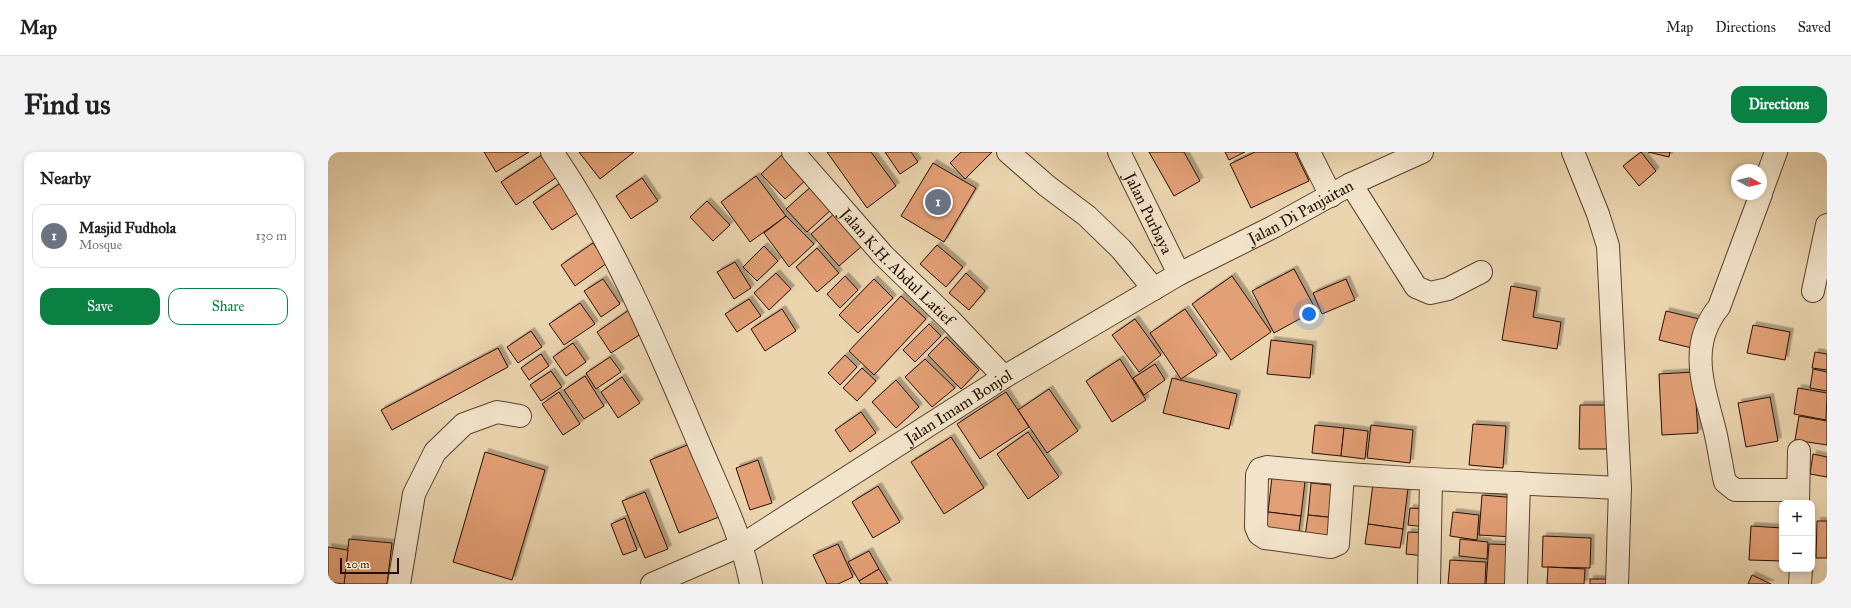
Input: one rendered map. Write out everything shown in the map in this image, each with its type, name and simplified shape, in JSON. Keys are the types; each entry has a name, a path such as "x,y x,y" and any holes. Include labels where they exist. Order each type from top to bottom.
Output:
{"street":[{"path":"552,152 603,235 662,356 742,545 751,584"},
{"name":"Jalan K.H. Abdul Latief","path":"793,152 883,255 950,320 1004,377"},
{"path":"1008,152 1047,186 1087,216 1121,249 1154,289"},
{"name":"Jalan Purbaya","path":"1119,152 1179,274"},
{"path":"1309,152 1331,196"},
{"name":"Jalan Di Panjaitan","path":"1179,274 1331,196 1351,184 1422,152"},
{"path":"1573,152 1598,214 1608,246 1620,488 1618,584"},
{"path":"1767,177 1776,152"},
{"path":"1351,184 1416,287 1430,293 1436,292 1448,289 1481,272"},
{"path":"1759,200 1719,306 1711,316 1704,330 1700,367 1725,482 1735,490 1798,496 1799,451"},
{"path":"1819,282 1827,225"},
{"name":"Jalan Imam Bonjol","path":"652,584 742,545 1004,377 1084,332 1179,274"},
{"path":"399,584 414,494 436,452 464,424 497,412 520,416"},
{"path":"1343,474 1338,544 1330,547 1265,538 1259,534 1256,527 1257,475 1260,469 1268,467 1431,480 1620,488"},
{"path":"1429,584 1431,480"},
{"path":"1516,584 1519,483"},
{"path":"1800,584 1801,572"}],"building":[{"path":"484,152 529,152 496,172"},
{"path":"579,152 634,152 600,179"},
{"path":"827,152 871,152 896,186 867,208"},
{"path":"885,152 911,152 918,162 900,174"},
{"path":"961,152 992,152 965,179 950,163"},
{"path":"1149,152 1184,152 1200,181 1174,196"},
{"path":"1225,152 1245,152 1229,160"},
{"path":"1255,152 1295,152 1309,181 1251,208 1230,164"},
{"path":"1641,152 1656,171 1639,186 1623,166"},
{"path":"1648,152 1670,152 1669,157"},
{"path":"545,153 560,175 516,205 501,182"},
{"path":"784,153 808,178 785,199 761,174"},
{"path":"933,163 976,188 944,242 901,216"},
{"path":"756,176 786,216 750,242 721,202"},
{"path":"642,178 658,201 631,219 616,196"},
{"path":"565,180 584,209 552,230 533,202"},
{"path":"813,185 834,207 807,232 786,209"},
{"path":"707,201 730,225 713,241 690,217"},
{"path":"834,214 862,246 839,266 811,234"},
{"path":"786,216 814,244 789,267 764,233"},
{"path":"593,243 607,263 575,286 561,265"},
{"path":"937,245 963,267 946,287 920,264"},
{"path":"764,246 778,261 757,281 743,267"},
{"path":"817,248 839,273 817,292 796,267"},
{"path":"735,262 751,288 734,299 717,272"},
{"path":"1294,269 1316,310 1274,333 1252,291"},
{"path":"776,273 791,289 769,310 754,293"},
{"path":"966,273 985,291 969,310 949,293"},
{"path":"845,276 858,290 840,308 827,294"},
{"path":"1232,276 1271,332 1231,360 1192,304"},
{"path":"603,279 620,304 601,317 584,291"},
{"path":"874,279 893,298 858,333 839,315"},
{"path":"1346,279 1355,300 1322,314 1313,293"},
{"path":"1511,286 1537,291 1533,317 1561,322 1557,349 1502,340"},
{"path":"901,296 926,319 874,375 849,351"},
{"path":"749,299 761,316 737,332 725,314"},
{"path":"580,303 595,324 564,345 549,324"},
{"path":"782,309 796,331 765,351 751,329"},
{"path":"1185,309 1217,355 1181,379 1150,333"},
{"path":"629,310 644,332 611,353 597,332"},
{"path":"1666,311 1703,320 1696,349 1659,340"},
{"path":"1135,319 1161,355 1139,372 1112,335"},
{"path":"929,324 941,336 915,362 903,350"},
{"path":"1753,325 1790,332 1785,360 1747,353"},
{"path":"531,331 542,347 518,363 507,347"},
{"path":"946,337 979,370 961,389 928,355"},
{"path":"1271,340 1313,345 1310,378 1267,374"},
{"path":"573,343 586,362 566,376 553,357"},
{"path":"498,348 508,367 392,430 381,410"},
{"path":"1815,352 1827,354 1827,370 1812,368"},
{"path":"541,354 549,366 529,380 521,368"},
{"path":"845,355 857,367 840,385 828,373"},
{"path":"610,357 621,372 596,389 586,373"},
{"path":"925,359 955,388 932,407 905,377"},
{"path":"1120,359 1146,400 1112,422 1086,381"},
{"path":"1155,364 1165,380 1144,395 1133,378"},
{"path":"862,368 876,381 857,401 843,388"},
{"path":"1813,369 1827,372 1827,391 1810,388"},
{"path":"551,371 562,387 541,401 530,385"},
{"path":"1694,372 1698,433 1662,435 1659,374"},
{"path":"585,376 604,406 584,419 564,390"},
{"path":"622,377 640,403 618,418 601,392"},
{"path":"1172,378 1237,394 1229,429 1163,413"},
{"path":"896,380 919,407 896,428 872,402"},
{"path":"1798,388 1827,393 1826,420 1794,414"},
{"path":"1049,389 1078,431 1047,453 1018,410"},
{"path":"559,392 580,424 563,435 542,404"},
{"path":"1006,392 1029,427 980,459 957,424"},
{"path":"1770,397 1778,441 1746,447 1738,403"},
{"path":"1580,405 1613,405 1613,449 1579,449"},
{"path":"861,412 876,433 850,452 835,430"},
{"path":"1799,416 1827,421 1827,445 1795,440"},
{"path":"1473,424 1506,426 1503,468 1469,465"},
{"path":"1315,425 1344,428 1341,456 1312,453"},
{"path":"1371,425 1413,430 1410,463 1367,458"},
{"path":"1344,428 1368,431 1365,459 1341,456"},
{"path":"1028,432 1059,477 1028,499 997,454"},
{"path":"951,437 984,488 944,514 911,462"},
{"path":"690,444 719,517 679,533 650,460"},
{"path":"485,452 545,470 512,580 453,562"},
{"path":"1813,454 1827,457 1827,477 1810,474"},
{"path":"758,460 772,503 750,510 736,468"},
{"path":"1272,477 1305,481 1301,516 1268,512"},
{"path":"1311,483 1339,486 1336,518 1308,515"},
{"path":"1373,483 1408,488 1403,529 1368,524"},
{"path":"878,486 900,522 873,538 852,502"},
{"path":"645,492 668,549 645,558 622,501"},
{"path":"1482,495 1517,498 1514,537 1479,535"},
{"path":"1410,508 1426,509 1425,527 1408,525"},
{"path":"1268,512 1301,516 1298,538 1266,534"},
{"path":"1453,512 1479,515 1477,540 1450,536"},
{"path":"1308,515 1336,518 1334,539 1305,537"},
{"path":"625,518 637,550 623,555 611,524"},
{"path":"1817,521 1827,521 1827,558 1816,558"},
{"path":"1368,524 1403,529 1400,548 1365,544"},
{"path":"1751,526 1779,528 1779,561 1749,560"},
{"path":"1408,532 1427,533 1425,556 1406,554"},
{"path":"1543,536 1591,538 1590,568 1542,567"},
{"path":"349,539 392,543 387,584 344,584"},
{"path":"1460,539 1488,542 1487,559 1459,556"},
{"path":"838,544 853,577 838,584 827,584 813,555"},
{"path":"1489,544 1516,545 1514,584 1486,584"},
{"path":"328,547 348,550 344,584 328,582"},
{"path":"869,551 879,569 859,581 848,562"},
{"path":"1450,560 1486,562 1485,584 1448,584"},
{"path":"1548,567 1585,569 1584,584 1547,584"},
{"path":"879,569 888,584 861,584 859,581"},
{"path":"1752,575 1771,584 1748,584"},
{"path":"1590,579 1614,579 1614,584 1590,584"}],"place":[{"name":"Masjid Fudhola","path":"938,202"}]}
